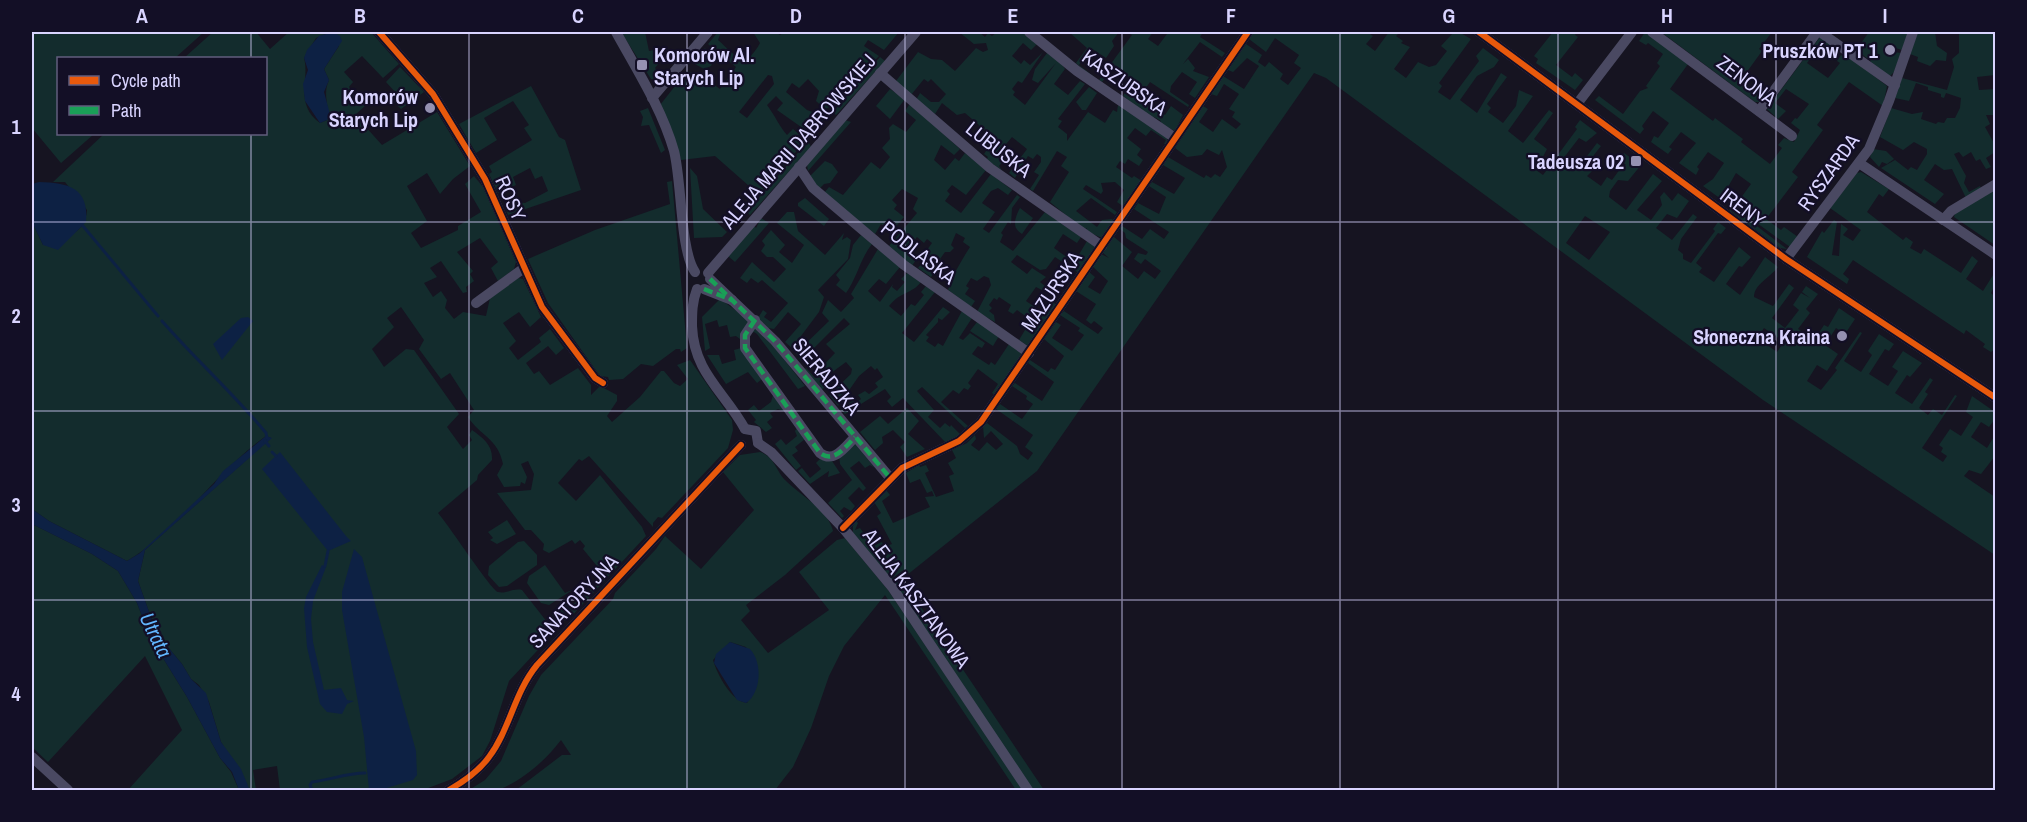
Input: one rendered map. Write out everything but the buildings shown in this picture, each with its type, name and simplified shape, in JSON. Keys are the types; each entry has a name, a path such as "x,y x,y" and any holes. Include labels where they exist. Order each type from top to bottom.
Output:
{"street":[{"name":"ROSY","path":"379,32 433,94 485,178 542,307 595,378 603,383"},
{"path":"616,32 652,98 673,148 682,196 688,259 695,272"},
{"path":"652,98 708,32"},
{"name":"ALEJA MARII DĄBROWSKIEJ","path":"709,276 799,167 916,32"},
{"name":"KASZUBSKA","path":"1029,32 1077,71 1175,138"},
{"name":"MAZURSKA","path":"843,528 909,464 956,442 974,430 1029,353 1247,32"},
{"name":"IRENY","path":"1479,32 1786,259 1995,398"},
{"path":"1577,104 1632,32"},
{"name":"ZENONA","path":"1652,32 1792,136"},
{"path":"1759,111 1819,32 1895,85"},
{"name":"RYSZARDA","path":"1786,259 1859,163 1875,136 1913,32"},
{"name":"LUBUSKA","path":"880,73 990,168 1102,246"},
{"path":"1859,163 1995,255"},
{"name":"PODLASKA","path":"799,167 813,188 897,259 1029,353"},
{"path":"1943,220 1951,211 1995,184"},
{"path":"476,303 524,268"},
{"path":"700,289 691,281 695,272 701,270 709,276 709,285 700,289 692,305 695,352 703,370 745,429 756,431 758,443 750,448 741,445 738,438 745,429"},
{"name":"SIERADZKA","path":"709,276 755,320 891,479"},
{"name":"SIERADZKA","path":"700,289 732,300"},
{"path":"755,320 745,335 745,348 820,453 828,458 833,457 855,438"},
{"name":"ALEJA KASZTANOWA","path":"758,443 771,452 843,528 892,587 1028,790"},
{"name":"SANATORYJNA","path":"449,790 470,776 490,756 518,693 537,665 741,445"},
{"path":"32,758 68,790"}],"green space":[{"path":"32,32 204,32 176,57 57,57 57,135 93,135 61,163 32,128"},
{"path":"213,32 256,32 270,49 289,32 330,32 316,38 304,58 305,100 312,116 320,123 327,120 328,115 326,91 329,80 324,69 339,46 333,32 371,32 399,64 383,78 362,56 344,72 353,82 349,87 365,106 355,115 382,145 437,112 470,166 453,179 440,194 427,173 407,186 427,221 411,233 421,248 458,230 458,226 481,212 465,184 474,176 483,187 516,262 514,269 498,281 491,268 498,262 480,238 457,252 473,271 470,274 474,281 466,287 467,292 463,293 441,261 430,268 437,277 424,283 433,297 441,291 447,300 445,308 454,319 463,312 486,316 490,298 518,278 523,279 541,317 530,327 519,312 503,323 516,341 509,348 518,360 541,342 539,338 550,329 564,348 556,355 548,346 526,363 534,374 539,371 550,385 578,368 591,385 591,395 600,386 617,395 617,401 607,416 612,422 640,397 661,371 664,371 674,383 680,386 688,379 677,365 690,360 732,420 733,430 728,448 662,518 658,517 653,527 589,456 582,461 579,459 558,483 576,501 600,475 642,527 646,536 568,620 557,622 552,615 554,610 567,600 571,606 606,577 583,549 585,546 580,540 575,544 572,540 549,553 543,550 544,544 531,530 525,530 497,493 531,490 534,474 528,461 521,464 527,477 525,484 521,482 520,486 504,487 497,475 503,464 501,455 493,442 468,417 474,410 450,373 441,379 419,349 424,340 401,307 387,318 394,327 372,349 384,367 406,349 414,350 459,414 447,427 463,449 472,440 469,435 472,430 491,450 492,460 478,475 477,480 438,513 494,588 498,592 522,590 551,627 548,630 548,639 509,681 490,741 482,756 452,779 423,790 280,790 277,766 253,770 256,790 249,790 221,742 209,702 199,685 191,679 182,664 157,634 138,581 145,550 161,536 127,561 49,521 32,509 32,222 43,245 78,230 87,210 65,182 53,182 103,135 267,135 267,57 185,57","holes":["266,436 271,438 168,530 248,450"]},
{"path":"621,32 645,32 649,51 654,50 663,58 655,68 662,76 658,81 651,79"},
{"path":"718,32 721,32 718,40 735,55 745,58 755,52 760,43 753,32 776,32 780,35 784,32 899,32 884,50 868,40 864,46 879,56 865,71 863,70 864,72 831,110 830,107 825,109 816,101 819,91 808,79 799,88 792,83 786,92 807,110 826,117 811,134 777,110 783,103 776,96 767,105 787,135 793,129 806,140 745,211 743,209 757,193 715,156 681,160 660,105 687,71 703,77 720,89 736,67 708,44","holes":["768,75 772,76 774,84 747,118 739,112"]},
{"path":"959,32 979,32 985,37 988,33 992,36 997,32 1024,32 1038,43 1031,50 1023,43 1012,56 1021,64 1024,60 1030,65 1043,52 1022,83 1018,81 1012,89 1015,92 1013,95 1025,105 1056,63 1038,83 1032,80 1035,69 1047,53 1061,63 1065,69 1054,84 1068,95 1080,81 1085,84 1058,119 1062,121 1058,127 1067,134 1067,141 1088,112 1105,123 1113,110 1117,112 1118,105 1167,138 1167,144 1164,144 1166,140 1151,130 1146,136 1135,128 1127,138 1141,149 1137,155 1143,160 1139,166 1128,159 1125,164 1120,161 1116,167 1132,178 1134,176 1142,181 1124,207 1117,202 1124,190 1115,182 1101,183 1103,191 1101,194 1086,185 1083,189 1117,212 1115,215 1091,198 1076,211 1097,227 1102,220 1112,219 1114,222 1102,238 1086,231 1087,228 1084,230 1050,202 1069,172 1061,166 1067,157 1057,151 1033,191 1030,189 1039,175 1034,172 1041,162 1041,157 1037,154 1033,159 1028,156 1015,178 1009,173 1027,149 1012,137 996,156 1003,161 999,166 1002,170 986,160 988,157 984,154 995,138 986,129 982,131 978,128 979,125 965,113 957,115 942,103 935,114 916,100 920,93 931,102 939,102 946,94 931,79 928,82 924,79 911,95 896,81 918,52 931,59 942,60 955,71 976,48 983,52 988,50 986,43 974,44"},
{"path":"1069,32 1119,32 1112,41 1114,46 1106,58 1091,48 1079,65 1093,76 1092,78 1076,63 1087,48"},
{"path":"1127,32 1153,32 1148,39 1158,46 1167,34 1164,32 1189,34 1203,32 1200,37 1225,53 1222,57 1200,42 1183,64 1188,59 1195,68 1193,71 1209,77 1195,98 1189,94 1197,82 1182,72 1171,86 1170,92 1189,105 1188,107 1150,82 1143,92 1155,100 1151,105 1165,115 1171,106 1183,115 1175,131 1159,124 1161,121 1154,117 1152,119 1123,96 1133,80 1115,66 1102,82 1099,80 1132,35"},
{"path":"1252,32 1367,32 1373,36 1366,44 1375,51 1389,32 1400,32 1396,36 1403,41 1401,43 1410,47 1394,69 1406,78 1418,62 1429,67 1436,65 1447,51 1441,46 1452,34 1450,32 1459,32 1471,39 1439,83 1442,86 1438,92 1450,100 1479,61 1476,56 1483,48 1499,60 1494,67 1477,76 1460,100 1477,113 1501,73 1507,77 1487,104 1491,108 1488,112 1503,123 1516,106 1519,90 1533,96 1508,131 1523,143 1549,110 1553,113 1534,139 1547,149 1536,170 1543,175 1577,129 1575,127 1580,120 1597,133 1586,142 1579,138 1562,160 1573,169 1577,169 1597,143 1601,146 1590,160 1596,167 1587,176 1601,186 1607,177 1612,180 1623,165 1626,165 1619,159 1624,153 1641,165 1628,181 1618,180 1610,191 1609,197 1626,210 1653,174 1662,181 1637,210 1651,220 1662,205 1660,197 1664,192 1672,201 1678,193 1689,201 1677,218 1667,214 1656,228 1672,240 1693,214 1697,217 1681,239 1678,250 1683,254 1683,259 1691,263 1715,231 1713,229 1718,222 1726,228 1721,234 1718,233 1696,263 1702,268 1699,272 1714,282 1739,247 1751,257 1742,267 1739,266 1726,284 1740,295 1765,257 1778,267 1760,284 1754,297 1773,306 1789,284 1794,288 1772,318 1785,328 1799,310 1793,305 1801,293 1810,298 1802,292 1806,286 1818,294 1806,309 1810,313 1798,329 1815,339 1824,325 1828,327 1839,308 1855,319 1845,334 1836,328 1825,345 1838,354 1827,371 1817,365 1807,381 1821,390 1837,370 1835,368 1860,332 1862,333 1844,361 1861,372 1872,355 1868,351 1879,334 1894,344 1889,351 1885,349 1869,374 1888,386 1898,371 1892,367 1903,351 1922,363 1910,377 1907,375 1895,393 1912,404 1930,378 1933,380 1919,408 1928,415 1933,409 1942,415 1955,395 1957,396 1922,448 1943,462 1947,456 1941,452 1943,448 1939,445 1950,429 1961,436 1973,417 1966,412 1972,396 1995,412 1995,419 1989,427 1981,422 1971,437 1987,448 1995,435 1995,456 1981,474 1969,470 1964,476 1995,497 1995,555 1763,400 1326,78 1314,73 1037,471 902,579 1044,790 1033,790 853,533 853,526 856,521 858,523 855,530 860,528 873,546 882,542 884,547 892,544 877,516 881,513 874,502 886,490 890,495 882,501 893,523 930,507 925,497 934,496 932,491 927,493 920,479 910,483 906,473 919,465 920,467 926,465 929,471 925,473 936,497 954,491 949,476 954,474 948,463 956,458 952,450 967,443 975,435 976,439 971,445 979,451 987,442 996,450 1003,444 991,431 984,438 983,426 987,423 1017,446 1020,454 1028,460 1033,453 1025,447 1033,435 996,409 1000,404 1022,419 1033,404 1026,399 1027,396 1012,386 1015,383 1042,401 1054,382 1028,363 1030,360 1048,372 1051,368 1055,370 1064,356 1044,339 1056,322 1061,325 1052,338 1072,351 1084,335 1078,331 1080,328 1060,315 1064,311 1098,334 1103,328 1094,321 1091,324 1086,320 1096,304 1076,291 1089,272 1095,277 1088,287 1100,294 1108,281 1092,266 1101,254 1109,258 1102,252 1114,237 1132,252 1122,266 1138,279 1144,271 1155,279 1161,271 1145,259 1141,264 1134,259 1138,253 1146,255 1148,252 1126,238 1125,233 1120,229 1122,226 1142,239 1150,229 1164,239 1169,232 1134,209 1138,203 1159,214 1166,197 1149,186 1152,182 1174,194 1185,178 1163,165 1168,157 1204,178 1206,175 1211,178 1215,174 1220,177 1227,167 1222,150 1219,155 1207,149 1202,155 1187,157 1175,148 1203,106 1208,109 1199,122 1213,132 1222,119 1236,129 1241,124 1232,117 1235,112 1229,109 1239,94 1224,84 1217,96 1211,94 1223,76 1244,89 1259,66 1247,58 1233,72 1228,70 1246,44 1262,55 1258,62 1265,67 1269,62 1283,74 1280,79 1288,85 1301,68 1294,63 1299,55 1275,38 1266,52 1249,39","holes":["1585,216 1610,232 1589,260 1566,243","1764,328 1784,342 1777,352 1757,338"]},
{"path":"1553,32 1577,32 1575,35 1578,37 1556,65 1572,77 1575,73 1583,80 1575,90 1536,63 1538,59 1534,56"},
{"path":"1645,32 1688,64 1670,89 1713,121 1715,118 1743,139 1741,142 1770,164 1782,148 1778,145 1784,138 1794,142 1800,130 1791,123 1809,104 1786,89 1775,103 1786,111 1778,119 1767,109 1820,37 1832,44 1827,53 1819,47 1807,63 1828,78 1840,63 1837,61 1841,55 1846,58 1848,56 1887,86 1883,106 1849,82 1817,125 1823,130 1792,172 1798,177 1766,219 1781,230 1784,227 1798,237 1790,247 1732,205 1737,197 1740,199 1751,184 1736,173 1721,199 1703,186 1713,179 1724,163 1708,152 1697,167 1699,169 1696,175 1679,163 1696,143 1681,132 1669,147 1672,149 1668,154 1651,142 1654,136 1658,138 1669,123 1653,111 1642,126 1644,129 1640,134 1595,100 1599,96 1623,114 1640,91 1648,88 1646,86 1660,66 1657,63 1663,54 1648,43 1646,45 1639,41"},
{"path":"1661,32 1772,32 1759,49 1762,51 1741,80 1756,92 1759,89 1765,93 1759,102 1755,102"},
{"path":"1869,32 1908,32 1902,50 1889,46 1887,51 1901,53 1894,72 1890,76 1869,64 1871,61 1856,50"},
{"path":"1918,32 1935,32 1937,46 1947,53 1946,61 1936,60 1930,66 1917,61 1918,57 1910,54"},
{"path":"1959,32 1995,32 1995,75 1977,77 1979,90 1995,89 1995,115 1986,115 1990,124 1985,127 1995,145 1995,152 1986,158 1991,167 1986,169 1980,159 1976,161 1971,152 1963,157 1959,152 1954,154 1966,176 1964,183 1969,192 1980,186 1981,189 1966,198 1952,169 1944,170 1935,164 1924,180 1944,194 1935,204 1881,168 1895,160 1908,170 1911,167 1917,170 1927,154 1927,149 1914,142 1903,150 1880,137 1891,108 1912,114 1923,112 1921,119 1936,124 1944,123 1947,118 1955,118 1960,108 1961,98 1946,93 1944,98 1941,97 1941,94 1916,83 1909,101 1895,98 1902,78 1947,90 1954,67 1952,59 1959,53"},
{"path":"705,48 714,60 711,66 704,69 693,63"},
{"path":"880,57 885,61 836,115 833,112"},
{"path":"400,67 424,92 401,109 392,100 397,94 386,82"},
{"path":"531,86 559,137 565,140 581,190 508,215 505,207 517,202 525,203 548,191 542,176 535,179 530,168 513,177 516,185 498,193 489,174 492,172 489,166 532,140 524,128 529,125 513,101 484,118 497,140 476,153 459,124"},
{"path":"1089,87 1097,93 1086,110 1082,110 1076,102"},
{"path":"890,89 905,99 890,119 876,106"},
{"path":"909,105 960,149 954,155 941,145 934,160 945,170 955,158 959,161 965,153 986,170 966,195 952,185 947,191 950,194 945,201 961,213 991,174 1012,190 1008,195 998,188 991,191 982,203 995,212 983,229 989,233 1017,195 1020,197 1012,208 1011,224 1008,222 1001,233 1003,235 1000,242 1013,251 1045,212 1081,237 1077,243 1063,234 1054,248 1068,258 1064,263 1055,257 1046,269 1040,270 1017,255 1011,262 1027,274 1032,268 1046,277 1040,282 1045,286 1042,290 1036,287 1026,301 1041,311 1051,301 1057,305 1028,346 1019,340 1031,320 1017,310 1013,314 1008,311 1011,305 999,297 997,300 994,298 989,305 992,308 989,311 994,315 995,322 977,312 991,285 989,278 984,276 977,281 971,278 966,286 969,288 965,294 975,301 971,307 948,290 955,272 970,247 963,242 965,238 956,233 951,245 954,248 950,252 945,252 940,259 943,261 931,277 918,268 930,253 927,250 932,243 927,239 924,243 917,237 907,250 917,258 912,266 889,246 917,213 913,209 918,198 902,189 892,200 897,205 894,209 904,217 891,232 881,224 875,234 824,193 829,187 843,195 871,162 880,169 890,157 882,148 890,139 889,128 893,124 906,132 916,120 905,111"},
{"path":"648,108 665,150 661,153 649,125 641,126 643,117 640,111"},
{"path":"845,120 851,122 808,171 807,165"},
{"path":"808,141 811,147 750,215 747,212"},
{"path":"1873,149 1886,151 1894,159 1887,164 1882,162 1879,167 1870,157"},
{"path":"825,161 832,164 838,172 830,183 824,184 819,189 810,176"},
{"path":"690,168 697,176 703,209 727,232 722,237 694,238"},
{"path":"1861,172 1889,189 1883,197 1879,194 1867,212 1903,240 1906,237 1913,242 1910,248 1921,254 1924,249 1961,273 1972,256 1978,261 1966,279 1983,291 1995,272 1995,285 1991,293 1995,297 1995,349 1991,352 1983,347 1985,344 1966,330 1964,334 1853,260 1843,274 1849,279 1847,284 1807,257 1822,231 1824,233 1834,220 1837,222 1832,255 1839,256 1841,224 1848,229 1843,235 1853,241 1861,230 1830,208 1857,173"},
{"path":"672,181 687,348 681,352 680,349 676,349 653,366 641,364 623,379 609,380 608,377 600,376 548,303 528,259 595,230 670,204 667,182"},
{"path":"1995,188 1995,245 1954,217 1955,213"},
{"path":"805,198 829,219 824,226 798,206 798,203"},
{"path":"1732,207 1787,249 1780,248 1729,210"},
{"path":"1020,208 1033,218 1022,234 1015,223"},
{"path":"787,212 794,212 798,231 825,255 844,233 842,240 847,237 851,240 848,259 818,290 824,297 819,312 792,348 785,342 801,324 788,312 774,329 768,328 758,318 763,310 767,313 764,317 771,322 788,303 762,280 758,283 751,278 747,283 740,278 752,262 774,282 786,269 773,257 767,257 761,251 765,245 762,241 771,230 785,245 779,252 792,263 804,245 777,223"},
{"path":"761,218 769,223 735,262 728,256 754,226 756,228"},
{"path":"861,235 872,244 846,293 836,285 840,280 836,275 850,258 853,245"},
{"path":"1087,241 1095,246 1079,273 1071,268"},
{"path":"878,249 900,267 886,284 879,279 868,291 880,302 893,284 892,287 897,291 905,282 901,279 907,273 921,282 889,306 901,316 911,304 915,306 924,295 921,292 926,286 935,292 902,333 914,342 943,307 950,312 942,320 938,318 938,322 926,335 929,337 926,341 935,347 938,343 943,346 962,311 972,318 959,338 963,340 970,333 985,343 982,348 978,346 972,354 989,365 991,362 995,365 1009,344 1019,349 1022,355 995,395 992,393 998,384 978,369 968,383 971,386 968,390 964,388 959,394 953,390 941,402 968,426 965,428 922,387 917,391 934,410 928,417 940,428 945,423 950,427 951,425 961,435 946,443 903,398 892,407 887,401 891,397 885,389 845,414 841,410 853,400 856,403 861,399 858,395 865,391 869,394 878,387 875,383 883,377 877,368 875,370 871,366 859,376 838,406 829,395 851,374 852,369 846,362 827,376 828,383 821,391 804,370 806,368 815,378 821,373 819,370 835,353 826,344 850,324 844,318 801,361 796,353 829,321 822,313 828,300 841,312 854,298 851,294"},
{"path":"720,299 749,320 740,339 736,336 730,337 727,325 719,327 717,320 705,324 710,348 705,351 702,317"},
{"path":"977,322 999,336 993,346 970,331"},
{"path":"755,329 767,338 805,386 798,389 757,334 751,333"},
{"path":"741,348 762,379 757,383 748,372 726,384 707,355 719,355 722,364 736,360 734,350"},
{"path":"773,395 786,412 778,409 770,413 773,417 767,422 772,428 766,432 754,422 756,420 748,410 754,405 759,411 771,402"},
{"path":"907,408 919,421 908,434 925,449 907,457 900,447 905,442 893,430 882,437 883,443 875,450 860,432 880,416 888,424"},
{"path":"797,428 805,439 795,447 798,451 792,455 801,466 796,470 775,444 781,439 786,445 797,436 795,431"},
{"path":"855,444 875,468 870,465 865,468 859,461 850,468 866,488 863,491 859,487 848,498 855,506 851,511 844,507 840,511 844,516 842,518 828,503 852,480 840,464 839,455"},
{"path":"760,452 769,457 784,479 819,509 833,531 785,575 746,605 750,611 741,620 768,653 829,610 799,572 837,540 845,538 888,590 1023,790 1016,790 885,595 844,646 829,676 811,728 793,767 775,790 516,790 562,755 571,755 561,740 533,769 507,786 495,791 469,790 485,780 501,761 529,696 541,675 613,599 615,593 656,549 665,536 701,569 754,510 723,472 740,455","holes":["730,642 746,647 756,682 747,703 730,692 721,679 713,660"]},
{"path":"820,459 832,461 840,473 828,477 829,471 810,484 798,471 802,468 810,478 821,469 816,463"},
{"path":"507,520 516,534 497,544 490,540 493,538 488,532"},
{"path":"32,524 92,554 118,571 137,603 150,637 187,697 220,758 231,772 239,790 128,790 182,730 145,656 48,762 32,747"},
{"path":"524,541 537,555 537,565 507,586 499,587 488,575 489,566 518,542"},
{"path":"545,565 565,593 574,589 549,605 541,603 527,583 529,576"}],"water":[{"path":"333,32 340,36 342,41 324,69 329,80 324,92 330,114 327,120 320,123 305,101 303,84 308,70 304,58 307,50 319,36"},
{"path":"39,182 67,186 80,194 84,201 86,222 58,250 43,245 32,222 32,184"},
{"path":"248,317 253,321 222,360 213,344 241,318"},
{"name":"Utrata","path":"266,436 272,438 145,550 138,581 157,634 182,664 191,679 206,693 221,742 241,769 249,788 249,790 239,790 232,772 220,758 187,697 150,637 137,603 118,571 92,554 32,524 32,509 49,521 127,561 140,553 214,484 223,471"},
{"path":"280,452 351,541 328,551 262,469"},
{"path":"354,549 362,557 416,751 417,775 413,780 380,790 369,790 364,737 342,610 342,592"},
{"path":"322,565 326,567 313,601 311,619 313,642 324,690 341,688 347,700 354,701 347,704 342,714 327,712 320,704 307,647 304,608 306,597"},
{"path":"730,642 750,649 757,662 757,685 755,692 746,703 737,700 714,663 716,654"}],"waterway":[{"path":"83,226 158,316"},
{"path":"162,321 228,390 266,433 267,438"},
{"path":"265,441 269,446"},
{"path":"272,452 276,456"},
{"path":"325,566 328,551"},
{"path":"312,790 310,785 312,782 365,773"}],"marked path":[{"path":"710,279 775,341 891,479"},
{"path":"704,289 732,300"},
{"path":"755,320 745,335 745,348 820,453 830,457 835,455 855,437"}],"cycle path":[{"path":"379,32 433,94 485,179 542,307 595,378 603,383"},
{"path":"843,528 902,468 959,441 981,422 1248,32"},
{"path":"1479,32 1786,259 1996,398"},
{"path":"449,790 481,767 489,757 502,735 523,687 537,665 741,445"}],"place":[{"name":"Pruszków PT 1","path":"1890,50"},
{"name":"Komorów Al. Starych Lip","path":"642,65"},
{"name":"Komorów Starych Lip","path":"430,108"},
{"name":"Tadeusza 02","path":"1636,161"},
{"name":"Słoneczna Kraina","path":"1842,336"}]}
